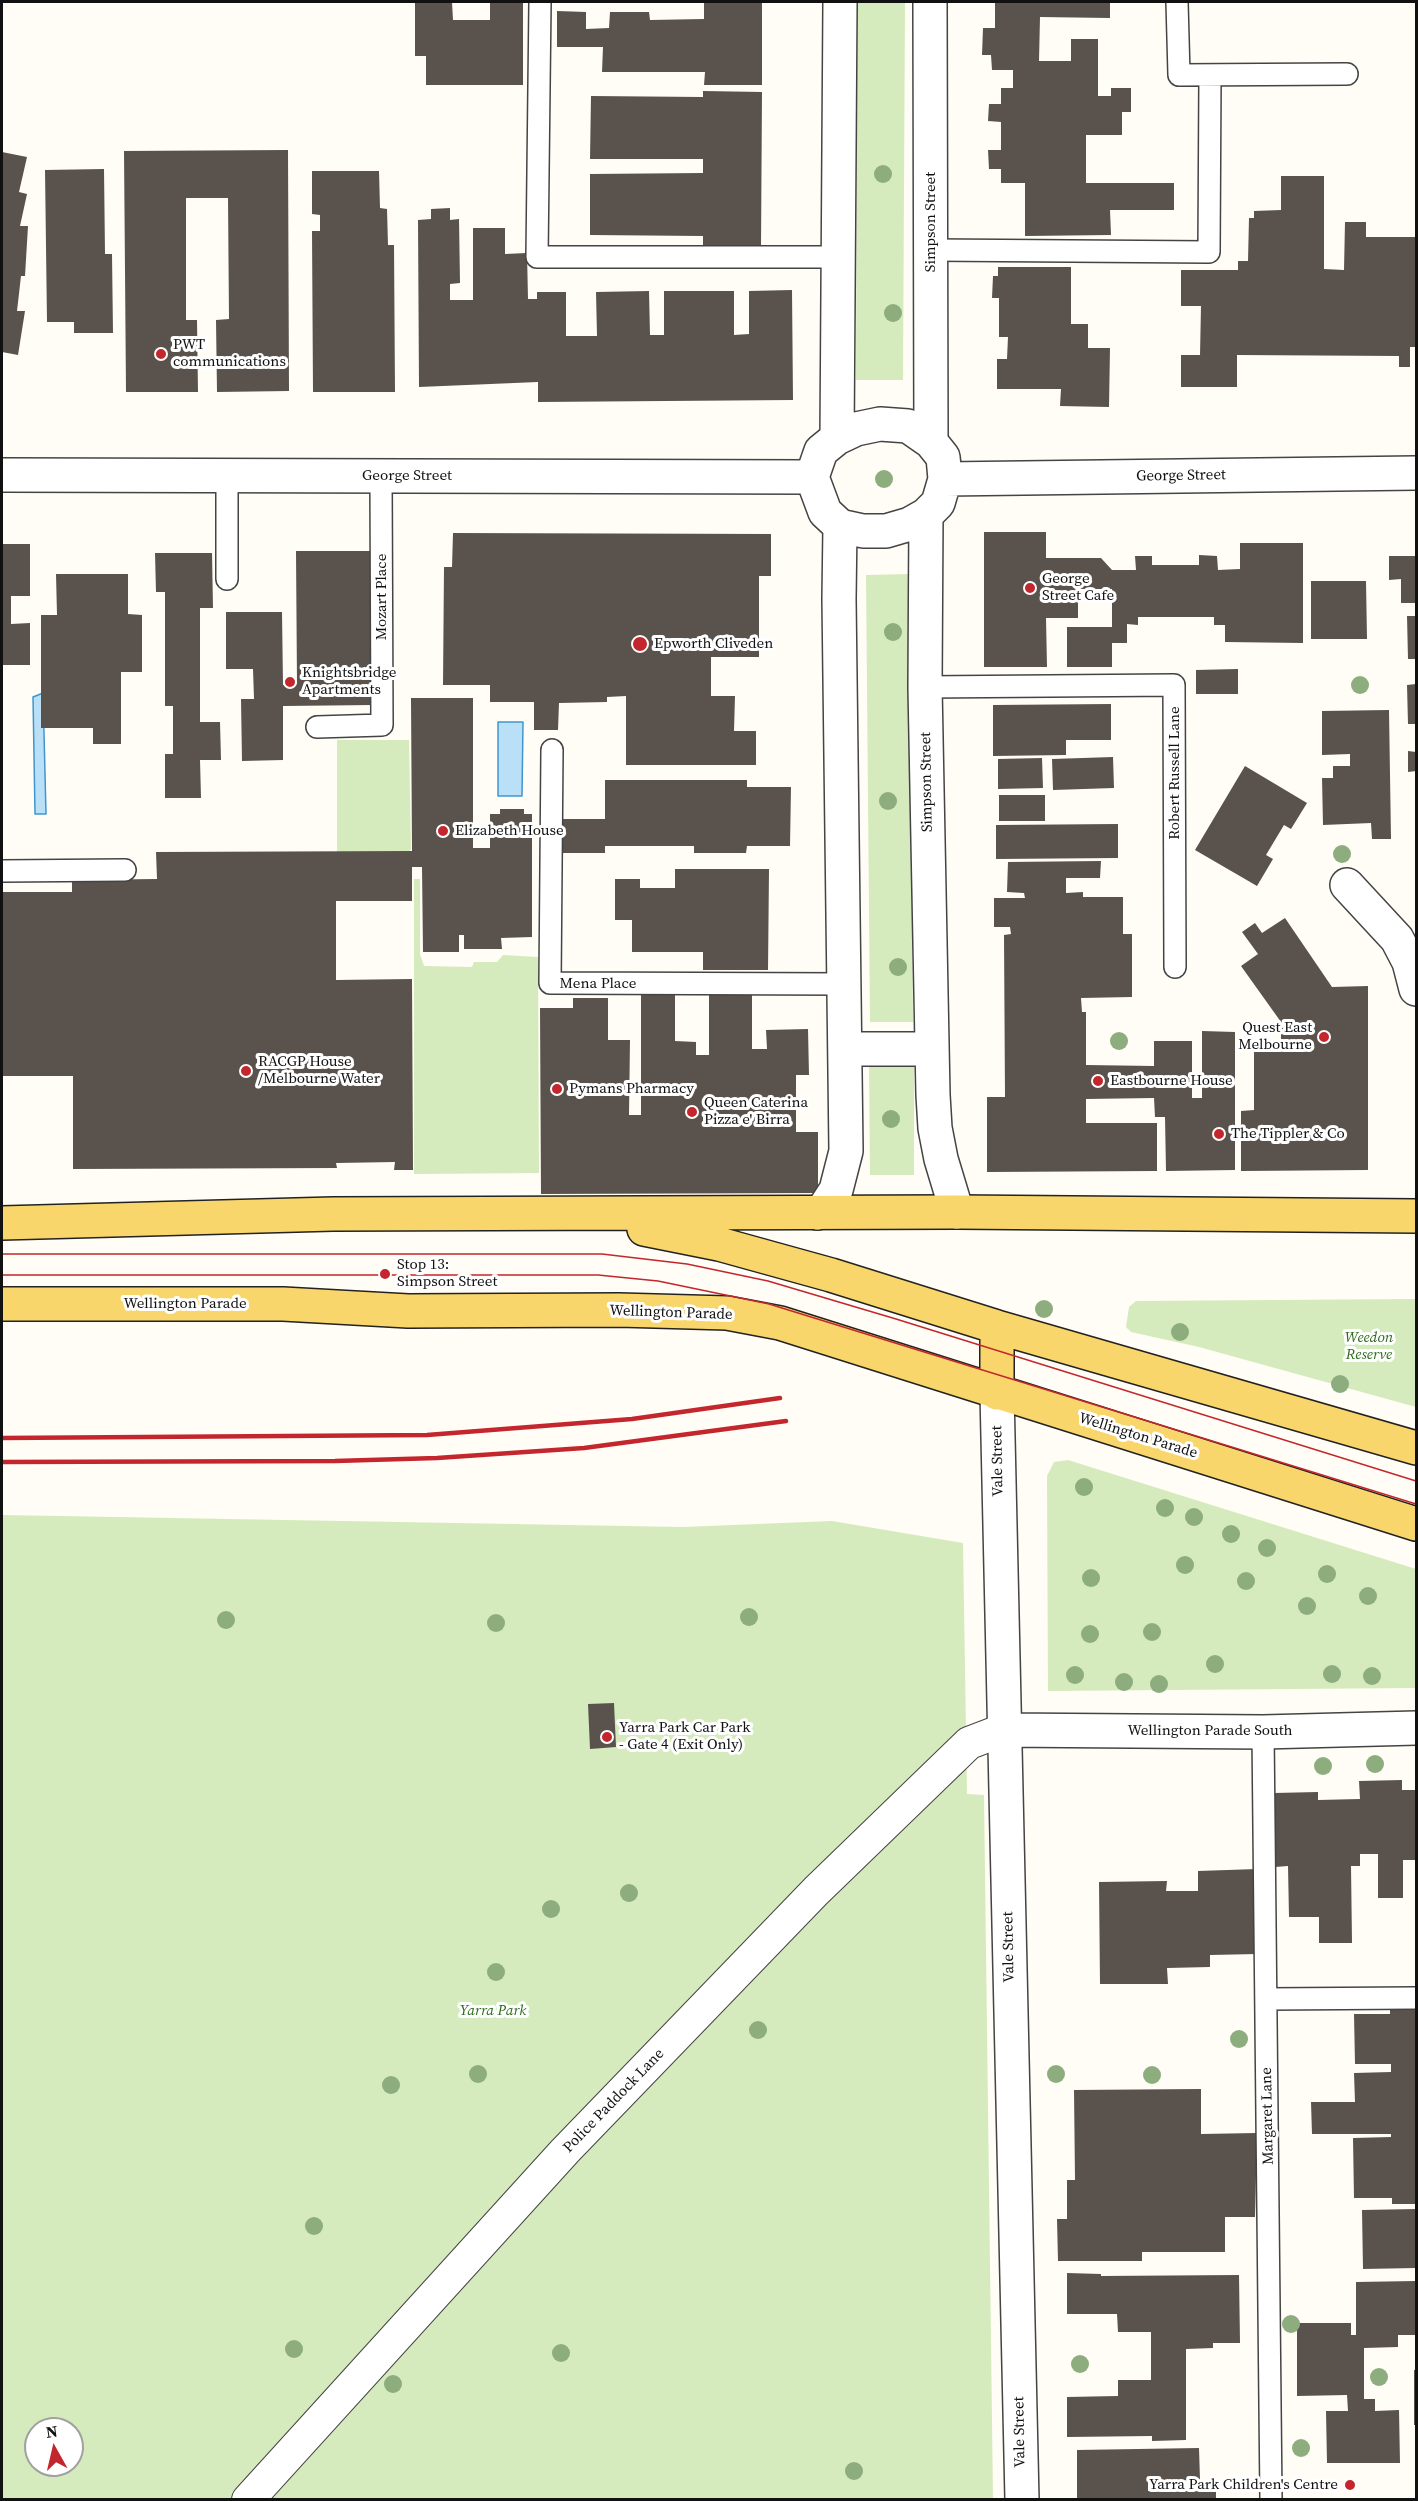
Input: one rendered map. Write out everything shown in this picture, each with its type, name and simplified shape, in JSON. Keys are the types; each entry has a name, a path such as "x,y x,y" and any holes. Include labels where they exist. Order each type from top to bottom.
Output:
{"main road":[{"path":"2,1223 333,1214 957,1212 1416,1216"},
{"path":"553,1215 652,1230 719,1244 1416,1448"},
{"name":"Wellington Parade","path":"2,1304 283,1304 408,1311 619,1310 728,1313 780,1323 997,1394 1416,1524"},
{"path":"997,1327 997,1394"}],"street":[{"path":"837,438 840,2"},
{"name":"Simpson Street","path":"930,2 931,442"},
{"path":"880,424 908,426 931,442 943,457 945,479 938,504 926,515 886,531 864,531 840,526 825,512 812,477 821,451 837,438 856,429 880,424"},
{"name":"George Street","path":"945,479 1416,473"},
{"name":"George Street","path":"2,476 812,477"},
{"name":"Simpson Street","path":"926,515 925,687 935,1128 957,1212"},
{"path":"817,1213 825,1207 836,1190 843,1170 846,1151 840,526"},
{"path":"1347,885 1397,939 1409,962 1416,989"},
{"path":"845,1049 932,1049"},
{"name":"Vale Street","path":"997,1394 1022,2499"},
{"name":"Wellington Parade South","path":"1003,1730 1263,1732 1416,1728"},
{"name":"Police Paddock Lane","path":"248,2499 565,2151 816,1891 969,1743 1003,1730"}],"lane":[{"path":"540,2 537,257 838,257"},
{"path":"1176,2 1179,75 1347,74"},
{"path":"931,250 1209,252 1210,75"},
{"path":"227,476 227,579"},
{"name":"Mozart Place","path":"317,727 382,725 381,476"},
{"name":"Robert Russell Lane","path":"925,687 1174,686 1175,967"},
{"name":"Mena Place","path":"552,750 550,984 844,984"},
{"path":"2,871 125,870"},
{"name":"Margaret Lane","path":"1263,1732 1271,2499"},
{"path":"1267,1999 1416,1998"}],"green space":[{"path":"857,2 905,2 903,380 856,380"},
{"path":"909,574 913,1022 870,1022 866,575"},
{"path":"337,740 409,740 411,849 404,858 337,859"},
{"path":"414,879 420,879 420,954 424,966 472,967 474,962 497,962 503,955 538,957 539,1173 414,1174"},
{"path":"869,1065 914,1065 914,1175 870,1175"},
{"name":"Weedon Reserve","path":"1416,1299 1416,1407 1199,1347 1131,1332 1126,1327 1129,1307 1136,1301"},
{"path":"1068,1460 1416,1569 1416,1688 1048,1691 1047,1476 1054,1462"},
{"name":"Yarra Park","path":"2,1515 683,1527 832,1521 963,1543 967,1794 984,1795 993,2499 2,2500"}],"water":[{"path":"43,693 46,814 35,814 33,697"},
{"path":"498,722 523,722 522,796 498,796"}],"building":[{"path":"415,2 452,2 453,20 490,20 490,2 523,2 523,85 426,85 426,56 415,56"},
{"path":"704,2 762,2 762,85 704,85 705,72 602,72 603,47 557,47 557,11 586,12 586,29 609,28 610,12 649,12 650,20 704,19"},
{"path":"995,2 1110,2 1110,18 1040,17 1039,61 1071,61 1071,39 1098,39 1098,96 1111,96 1111,88 1131,88 1131,112 1122,112 1122,135 1086,135 1086,183 1174,183 1174,210 1110,210 1111,235 1025,236 1025,183 1001,183 1001,169 989,169 988,150 1001,150 1001,122 988,121 989,104 1001,104 1001,88 1013,88 1013,70 992,70 991,55 982,55 983,28 995,28"},
{"path":"703,91 762,92 761,247 703,247 703,236 590,235 590,174 703,173 703,159 590,159 591,96 703,97"},
{"path":"288,150 289,391 217,392 216,320 229,319 228,198 186,198 186,320 197,320 198,392 126,392 124,151"},
{"path":"2,152 27,157 19,192 27,194 20,226 28,226 25,276 21,276 17,311 25,311 18,355 2,352"},
{"path":"104,169 105,254 112,254 113,333 74,333 74,322 47,322 45,170"},
{"path":"312,171 379,171 380,208 387,209 388,245 394,245 395,392 313,392 312,231 320,231 320,215 312,214"},
{"path":"1281,176 1324,176 1324,269 1344,270 1345,222 1366,222 1366,237 1416,237 1416,347 1410,347 1410,367 1399,367 1399,356 1237,355 1237,387 1181,387 1181,355 1200,355 1201,306 1181,306 1181,270 1238,270 1238,261 1248,261 1249,218 1254,218 1254,211 1281,210"},
{"path":"450,208 450,220 459,219 460,283 450,284 450,300 473,300 473,228 505,228 505,254 527,253 528,299 537,299 537,292 566,292 566,336 597,336 596,292 649,291 650,335 664,335 664,291 734,291 734,335 749,334 749,291 792,290 793,400 538,402 538,382 419,387 418,220 431,219 431,209"},
{"path":"998,267 1071,267 1071,324 1088,324 1088,348 1110,348 1109,407 1060,406 1061,389 997,389 997,359 1007,359 1008,337 999,337 999,298 992,298 993,276 998,276"},
{"path":"984,532 1046,532 1046,558 1101,558 1112,570 1136,570 1135,556 1152,556 1152,565 1199,565 1199,555 1217,556 1218,570 1240,569 1240,543 1303,543 1303,643 1225,642 1225,625 1214,625 1214,617 1138,617 1138,625 1127,624 1127,643 1112,643 1112,667 1067,667 1067,627 1112,627 1112,589 1078,589 1078,618 1046,618 1047,667 984,667"},
{"name":"Epworth Cliveden","path":"453,533 771,534 771,576 759,576 759,657 711,657 711,696 735,696 734,731 756,731 756,765 626,765 626,696 607,697 607,702 559,703 558,730 534,730 534,702 490,702 490,685 443,685 444,567 452,567"},
{"path":"2,544 30,544 30,596 11,596 11,624 30,623 30,665 2,665"},
{"path":"296,551 372,551 373,705 283,706 283,760 242,761 241,699 254,699 253,669 226,669 226,612 282,612 283,685 297,684"},
{"path":"155,553 212,553 213,608 200,608 200,722 220,722 221,760 200,760 201,798 165,798 165,754 173,754 173,706 165,706 165,592 156,592"},
{"path":"1389,556 1416,556 1416,603 1401,603 1401,579 1389,580"},
{"path":"56,574 128,574 128,614 142,615 142,672 121,672 121,744 93,744 93,728 41,728 41,615 57,615"},
{"path":"1311,581 1366,581 1367,639 1311,639"},
{"path":"1407,616 1416,616 1416,659 1408,659"},
{"path":"1238,669 1238,694 1196,694 1196,670"},
{"path":"1416,684 1416,724 1408,724 1407,685"},
{"path":"411,698 473,698 473,848 490,848 490,814 500,814 500,809 524,809 524,814 532,814 532,937 501,938 502,949 464,949 464,935 459,935 459,952 423,952 422,867 412,867 412,901 336,901 336,980 412,979 413,1170 394,1170 395,1162 336,1163 337,1168 73,1169 73,1076 2,1076 2,892 72,892 72,880 157,879 156,852 412,851"},
{"path":"1111,704 1111,740 1066,740 1066,755 993,756 993,705"},
{"path":"1389,710 1391,839 1372,839 1371,823 1323,825 1322,778 1333,778 1333,766 1350,766 1350,754 1322,755 1322,711"},
{"path":"1408,751 1416,752 1416,771 1408,772"},
{"path":"1113,757 1114,788 1053,790 1052,759"},
{"path":"1042,758 1043,788 998,789 998,759"},
{"path":"1245,766 1307,803 1291,829 1284,825 1266,855 1273,859 1257,886 1195,850"},
{"path":"605,780 747,780 747,787 791,787 790,846 747,846 746,853 694,853 694,846 605,846 605,853 562,853 561,819 605,819"},
{"path":"999,795 1045,795 1045,821 999,821"},
{"path":"1118,824 1118,858 996,859 996,825"},
{"path":"1101,861 1100,878 1066,878 1066,893 1083,892 1083,897 1123,897 1123,934 1132,934 1132,997 1081,998 1082,1012 1086,1012 1086,1065 1154,1066 1154,1041 1192,1041 1192,1098 1202,1098 1202,1031 1235,1032 1235,1170 1166,1171 1165,1117 1155,1117 1154,1098 1086,1099 1086,1123 1157,1123 1157,1171 987,1172 987,1097 1005,1097 1004,935 1011,934 1010,927 994,927 994,898 1025,898 1024,893 1007,892 1008,862"},
{"path":"675,869 769,869 768,970 703,970 703,952 632,952 632,920 615,920 615,879 640,879 640,888 675,888"},
{"name":"Quest East Melbourne","path":"1285,918 1332,987 1368,986 1368,1170 1241,1171 1241,1111 1254,1110 1254,1052 1281,1052 1281,1022 1241,966 1258,954 1242,932 1255,923 1262,933"},
{"path":"709,990 752,990 752,1049 767,1049 766,1030 808,1029 809,1075 796,1075 796,1132 818,1132 818,1193 541,1194 540,1008 573,1008 573,998 608,998 608,1040 630,1040 629,1115 641,1115 641,991 675,991 675,1041 696,1042 696,1055 709,1055"},
{"path":"614,1703 616,1747 590,1749 588,1704"},
{"path":"1402,1780 1402,1790 1416,1790 1416,1860 1403,1860 1403,1898 1378,1898 1378,1854 1360,1854 1360,1866 1351,1866 1352,1943 1319,1943 1319,1917 1289,1917 1288,1866 1275,1867 1274,1793 1318,1792 1318,1800 1360,1799 1359,1781"},
{"path":"1257,1869 1257,1954 1210,1955 1210,1967 1167,1968 1168,1984 1100,1984 1099,1882 1167,1881 1166,1891 1198,1891 1198,1871"},
{"path":"1390,2005 1416,2005 1416,2204 1392,2204 1392,2198 1354,2198 1353,2138 1391,2137 1391,2134 1312,2134 1311,2102 1355,2102 1354,2073 1391,2072 1391,2064 1355,2064 1354,2014 1390,2014"},
{"path":"1201,2089 1201,2134 1257,2133 1255,2217 1225,2217 1225,2252 1142,2252 1142,2261 1058,2261 1057,2219 1067,2219 1067,2180 1075,2180 1074,2090"},
{"path":"1416,2209 1416,2268 1363,2269 1362,2210"},
{"path":"1067,2273 1101,2274 1101,2276 1239,2275 1240,2343 1213,2343 1213,2348 1186,2349 1186,2440 1152,2441 1152,2436 1067,2437 1067,2397 1118,2396 1118,2380 1151,2380 1151,2332 1118,2332 1117,2314 1067,2314"},
{"path":"1416,2281 1416,2335 1398,2335 1398,2347 1364,2348 1364,2399 1375,2399 1375,2411 1399,2410 1400,2463 1327,2463 1326,2411 1348,2411 1347,2395 1297,2396 1297,2323 1351,2323 1351,2335 1356,2335 1356,2282"},
{"path":"1414,2370 1416,2370 1416,2425 1414,2425"},
{"path":"1199,2448 1200,2480 1148,2481 1148,2491 1216,2491 1216,2499 1077,2499 1077,2450"}],"tram line":[{"path":"2,1254 602,1254 687,1264 768,1281 896,1319 1416,1481"},
{"path":"2,1275 598,1275 658,1281 769,1304 1416,1504"}],"railway":[{"path":"2,1438 427,1435 632,1419 780,1398"},
{"path":"2,1462 335,1461 437,1458 584,1448 786,1421"}],"place":[{"name":"PWT communications","path":"161,354"},
{"name":"George Street Cafe","path":"1030,588"},
{"name":"Epworth Cliveden","path":"640,644"},
{"name":"Knightsbridge Apartments","path":"290,682"},
{"name":"Elizabeth House","path":"443,831"},
{"name":"Quest East Melbourne","path":"1324,1037"},
{"name":"RACGP House /Melbourne Water","path":"246,1071"},
{"name":"Eastbourne House","path":"1098,1081"},
{"name":"Pymans Pharmacy","path":"557,1089"},
{"name":"Queen Caterina Pizza e' Birra","path":"692,1112"},
{"name":"The Tippler & Co","path":"1219,1134"},
{"name":"Stop 13: Simpson Street","path":"385,1274"},
{"name":"Yarra Park Car Park - Gate 4 (Exit Only)","path":"607,1737"},
{"name":"Yarra Park Children's Centre","path":"1350,2485"}]}
